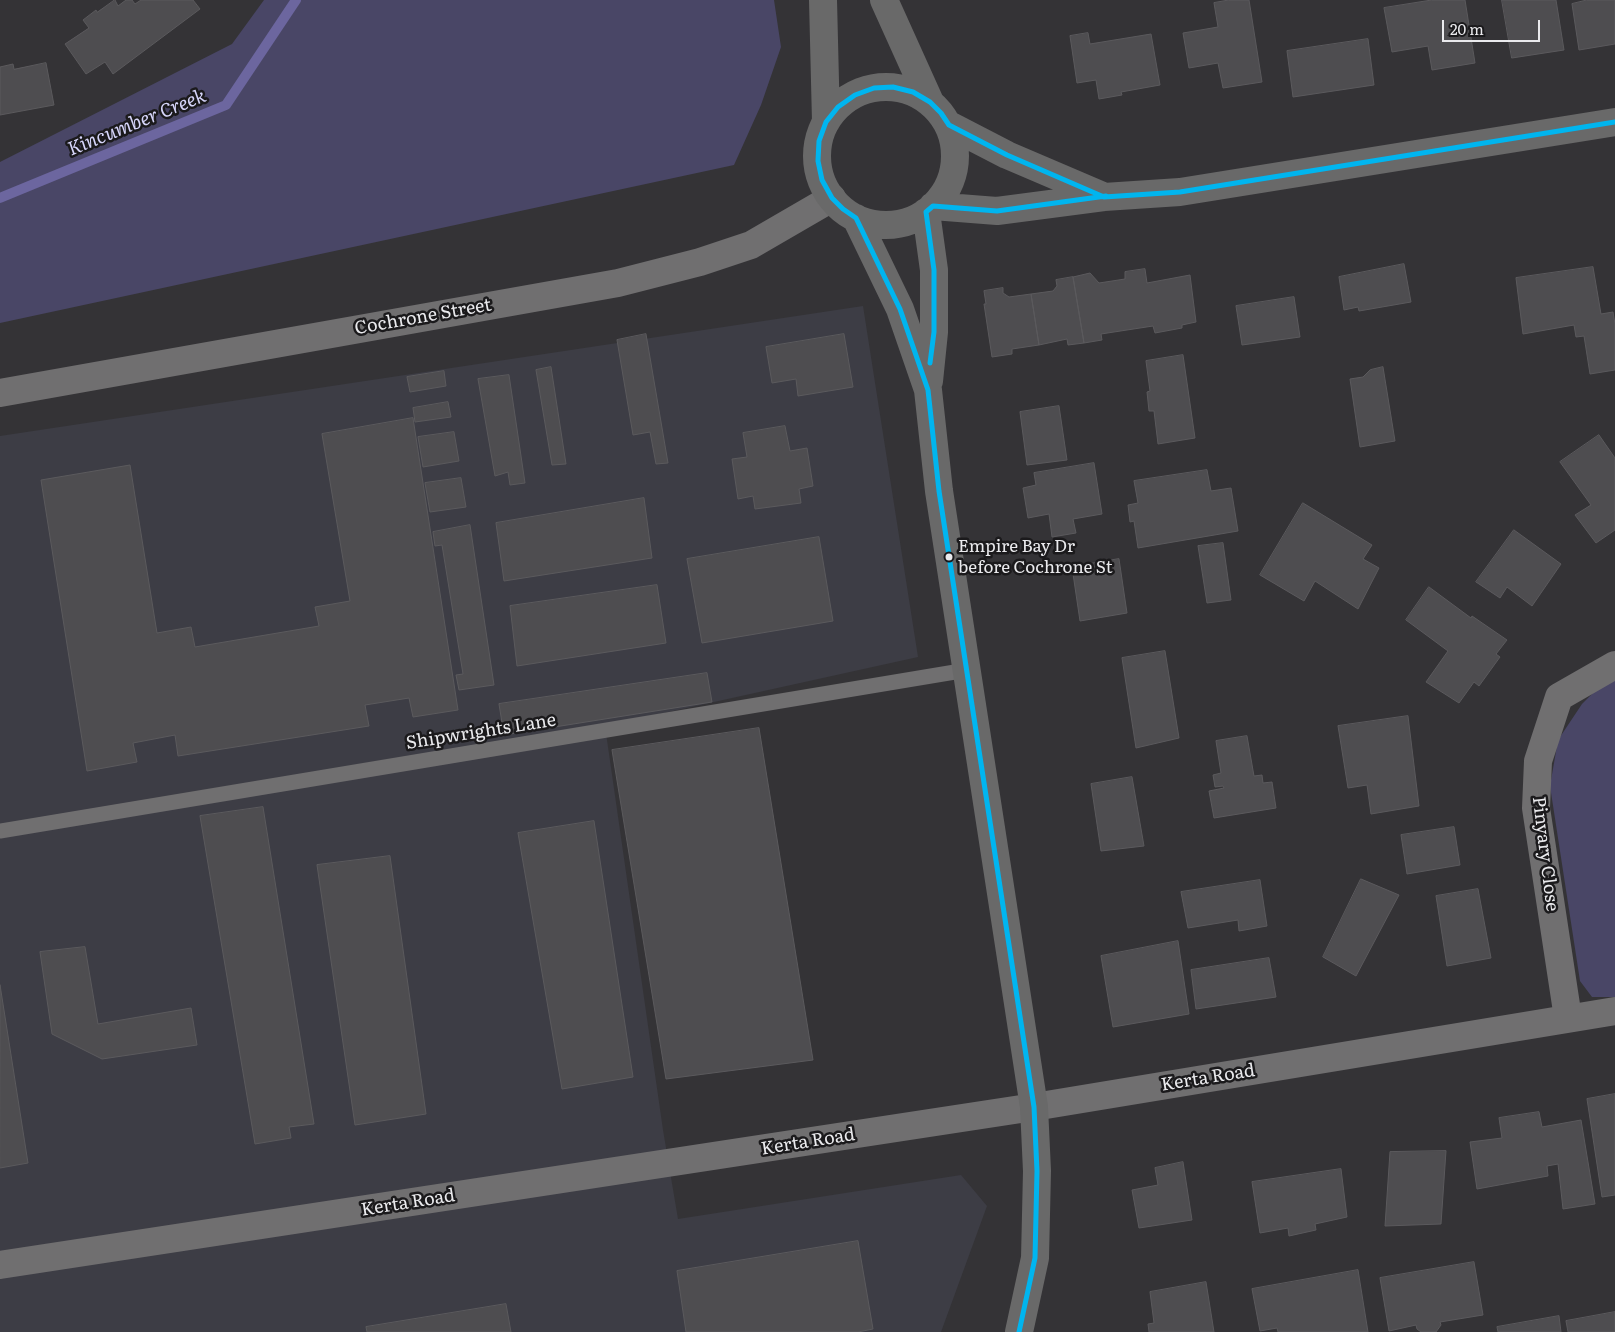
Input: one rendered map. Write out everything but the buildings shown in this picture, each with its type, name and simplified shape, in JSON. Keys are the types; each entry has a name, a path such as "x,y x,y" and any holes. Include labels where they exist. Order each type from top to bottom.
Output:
{"main road":[{"path":"823,0 826,122"},
{"path":"884,0 930,102"},
{"path":"893,87 913,92 930,102 948,125 955,146 954,168 947,189 929,209 910,220 892,224 874,223 856,218 832,198 822,180 818,161 819,141 826,122 838,107 855,95 874,88 893,87"},
{"path":"929,209 995,211 1104,196 1180,192 1615,122"},
{"path":"948,125 1007,155 1104,196"},
{"path":"929,209 934,270 934,332 928,390 939,491 1034,1107 1037,1171 1035,1258 1019,1332"},
{"path":"856,218 900,309 928,390"}],"street":[{"name":"Cochrone Street","path":"0,393 618,282 700,262 751,245 832,198"},
{"name":"Pinyary Close","path":"1568,1018 1536,808 1538,761 1559,696 1615,666"},
{"name":"Kerta Road","path":"0,1265 1034,1107 1615,1010"}],"lane":[{"name":"Shipwrights Lane","path":"0,830 968,670"}],"shaded area":[{"path":"264,0 774,0 781,47 761,105 734,165 0,323 0,162 232,44"},
{"path":"863,306 918,657 605,726 663,1130 678,1219 961,1175 987,1206 941,1332 0,1332 0,436"},
{"path":"1615,678 1615,997 1592,997 1580,981 1550,786 1558,740 1582,704 1606,680"}],"waterway":[{"name":"Kincumber Creek","path":"0,198 226,105 296,0"}],"transit line":[{"path":"1019,1332 1035,1258 1037,1171 1034,1107 939,491 928,390 900,309 856,218 832,198 822,180 818,161 819,141 826,122 838,107 855,95 874,88 893,87 913,92 930,102 949,125 1007,155 1104,197 1180,192 1615,122"},
{"path":"930,363 934,332 934,270 926,212 933,206 997,211 1106,196"}],"place":[{"name":"Empire Bay Dr before Cochrone St","path":"949,557"}]}
